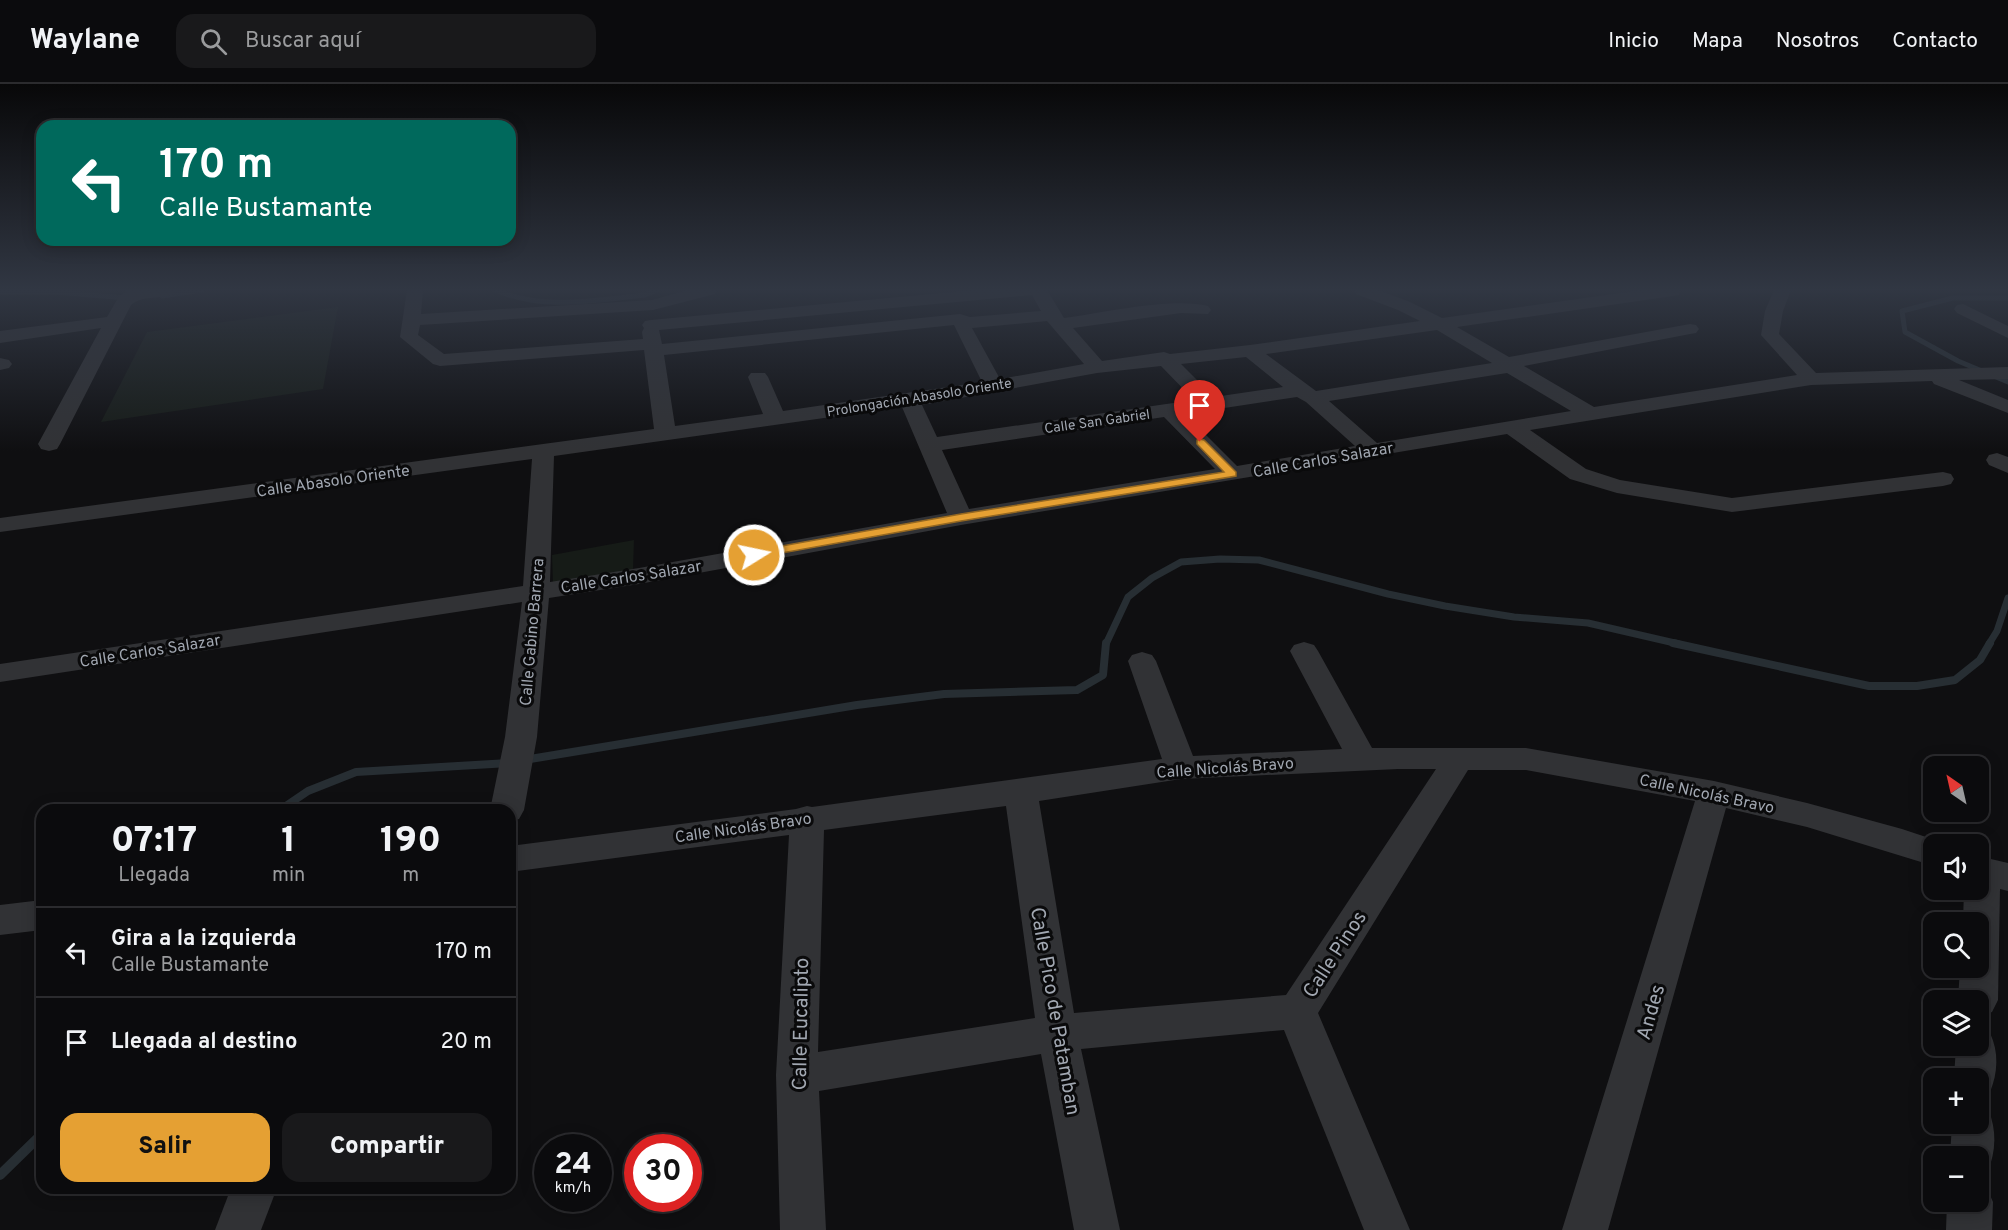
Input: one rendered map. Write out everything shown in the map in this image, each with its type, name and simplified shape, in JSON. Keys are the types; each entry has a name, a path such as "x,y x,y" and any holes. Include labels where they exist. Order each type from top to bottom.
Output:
{"street":[{"path":"49,444 102,343"},
{"path":"418,343 440,360 665,343"},
{"path":"973,343 994,385"},
{"path":"1076,343 1097,367"},
{"path":"1186,356 1258,343"},
{"name":"Prolongación Abasolo Oriente","path":"665,434 910,401 1097,367 1305,343"},
{"path":"1473,343 1591,414"},
{"name":"Calle San Gabriel","path":"929,446 1209,404 1306,395 1511,365 1621,343"},
{"path":"1778,343 1811,379"},
{"path":"653,344 665,434"},
{"path":"1250,351 1372,450"},
{"path":"1164,358 1209,404"},
{"name":"Calle Carlos Salazar","path":"0,673 639,576 961,518 1811,379 2008,373"},
{"path":"1931,376 2008,406"},
{"path":"758,377 776,419"},
{"path":"910,401 961,518"},
{"path":"1169,410 1232,474"},
{"path":"1511,427 1578,474 1617,486 1732,505 1942,479"},
{"name":"Calle Abasolo Oriente","path":"0,525 665,434"},
{"name":"Calle Gabino Barrera","path":"508,804 521,737 536,591 543,452"},
{"path":"1304,651 1363,760"},
{"path":"1142,661 1181,768"},
{"name":"Calle Nicolás Bravo","path":"516,858 807,818 1021,792 1181,768 1363,760 1460,759 1526,759 1714,793 1807,815 1923,850"},
{"name":"Calle Pinos","path":"1388,1230 1297,1011 1460,759"},
{"name":"Calle Pico de Patamban","path":"1021,792 1057,1033 1097,1230"},
{"name":"Andes","path":"1586,1230 1714,793"},
{"name":"Calle Eucalipto","path":"803,1230 797,1075 807,818"},
{"path":"1979,990 1990,873"},
{"path":"0,920 36,916"},
{"path":"797,1075 1057,1033 1297,1011"},
{"path":"238,1230 252,1194"},
{"path":"1969,1230 1970,1212"}],"shaded area":[{"path":"141,343 331,343 323,389 101,422"},
{"path":"634,540 633,570 553,584 552,555"}],"waterway":[{"path":"1926,343 1958,361 2008,382"},
{"path":"1106,644 1128,597 1152,578 1181,562 1220,559 1259,560 1388,594 1445,606 1514,617 1588,623 1679,644"},
{"path":"1989,644 1997,631 2008,598"},
{"path":"524,760 857,705 944,694 1077,690 1103,675 1106,643"},
{"path":"1673,643 1869,686 1917,686 1955,680 1980,660 1990,643"},
{"path":"289,804 308,791 356,772 509,763"},
{"path":"0,1175 36,1140"}],"route":[{"path":"754,555 961,518 1232,474 1200,442"}]}
